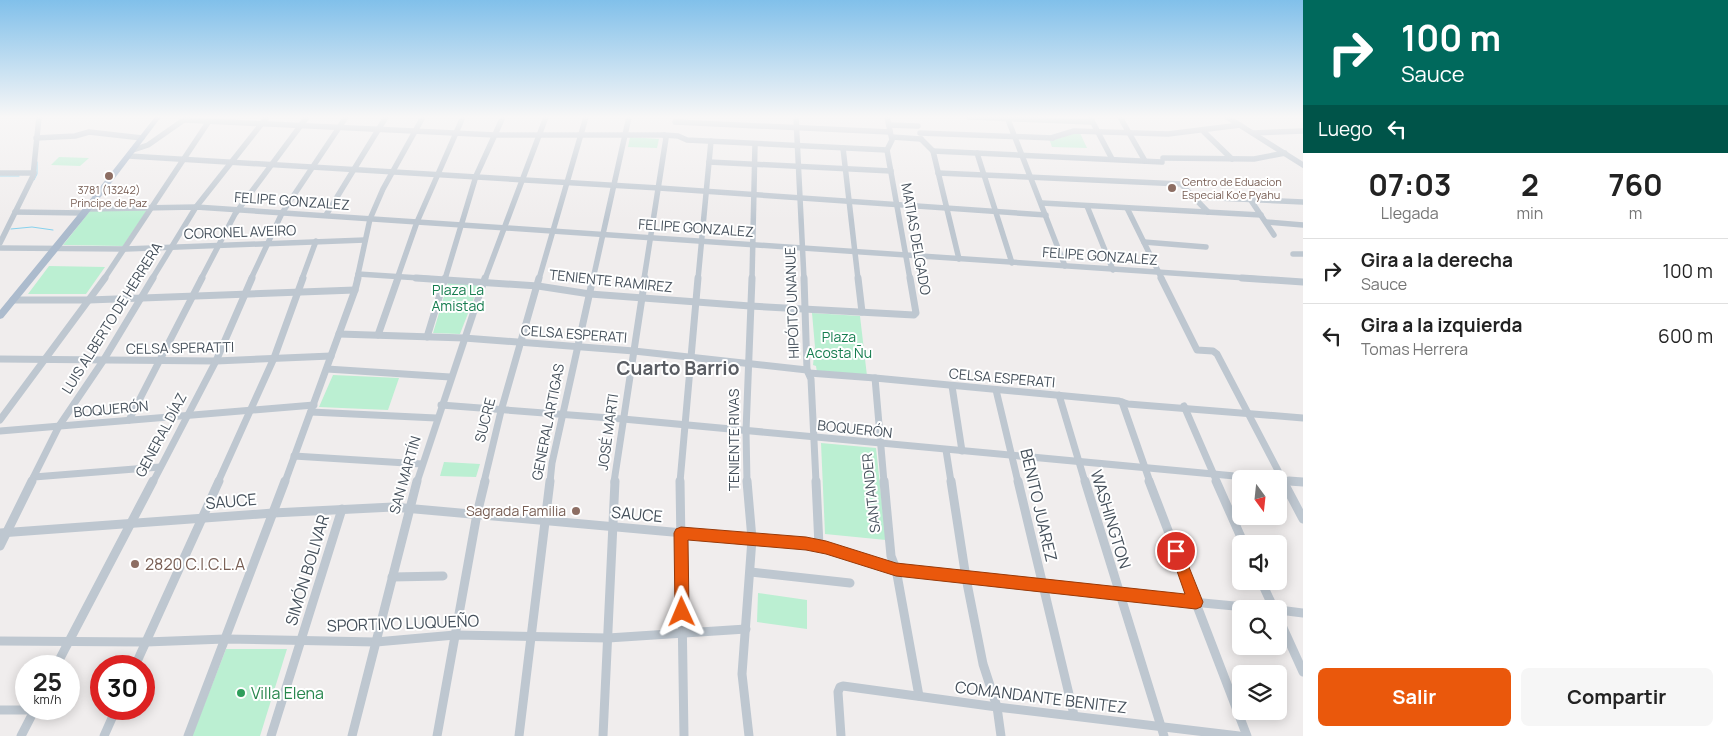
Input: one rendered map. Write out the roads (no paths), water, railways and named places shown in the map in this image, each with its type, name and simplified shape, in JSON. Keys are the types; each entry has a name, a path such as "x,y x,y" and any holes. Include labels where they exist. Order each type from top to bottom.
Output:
{"main road":[{"path":"0,316 131,153"}],"street":[{"path":"0,244 34,173 35,151"},
{"path":"0,420 47,360 126,249 189,151"},
{"name":"LUIS ALBERTO DE HERRERA","path":"0,546 4,533 59,426 103,361 196,207 240,151"},
{"path":"129,420 221,244 229,224 281,151"},
{"name":"GENERAL DÍAZ","path":"62,655 216,361 244,294 282,213 323,151"},
{"path":"326,215 365,151"},
{"path":"188,736 339,334 354,290 370,218 405,151"},
{"path":"378,335 417,222 447,151"},
{"path":"427,337 476,176 487,151"},
{"name":"SAN MARTÍN","path":"352,736 409,508 440,405 533,151"},
{"name":"SUCRE","path":"437,736 477,514 501,411 577,151"},
{"name":"GENERAL ARTIGAS","path":"519,736 552,463 620,151"},
{"name":"JOSÉ MARTI","path":"603,736 615,470 664,151"},
{"path":"684,736 680,474 690,357 708,192 710,151"},
{"name":"TENIENTE RIVAS","path":"749,736 742,674 752,539 747,484 746,431 754,151"},
{"name":"HIPÓITO UNANUE","path":"798,151 808,371 811,379 815,437 819,546"},
{"path":"843,151 862,312"},
{"name":"MATIAS DELGADO","path":"862,312 912,315 916,313 888,151"},
{"path":"933,151 960,259"},
{"path":"941,151 1146,161 1254,159 1285,153"},
{"path":"1021,151 1065,266"},
{"path":"1108,151 1112,159"},
{"path":"1140,151 1146,161"},
{"path":"1224,151 1232,159"},
{"path":"1282,151 1303,165"},
{"path":"131,153 184,159 476,176 1046,215"},
{"path":"977,153 1012,263"},
{"path":"709,162 891,172"},
{"path":"0,173 34,173"},
{"path":"938,173 1182,184 1208,212"},
{"path":"1194,197 1303,201"},
{"path":"1250,199 1274,235"},
{"path":"1042,203 1261,215"},
{"path":"1087,206 1113,270"},
{"name":"FELIPE GONZALEZ","path":"15,212 196,207 1303,282"},
{"path":"1127,208 1198,350 1213,351 1216,354 1248,412 1276,470"},
{"path":"1266,222 1303,225"},
{"path":"0,226 8,226"},
{"name":"CORONEL AVEIRO","path":"56,248 126,249 365,240"},
{"path":"140,655 274,358 316,241"},
{"path":"1144,242 1206,247"},
{"path":"0,248 56,248"},
{"path":"1293,254 1303,254"},
{"name":"TENIENTE RAMIREZ","path":"358,274 538,286 590,294 642,298 862,312"},
{"path":"13,300 88,300 354,290"},
{"name":"CELSA ESPERATI","path":"339,334 464,338 634,351 952,386 1303,417"},
{"name":"CELSA SPERATTI","path":"0,359 216,361 331,356"},
{"path":"326,369 450,377"},
{"name":"SANTANDER","path":"876,378 879,444 891,556 896,570 919,696"},
{"path":"952,386 962,451"},
{"name":"BENITO JUAREZ","path":"996,390 1074,716"},
{"name":"WASHINGTON","path":"1059,396 1119,595 1163,731"},
{"path":"1123,402 1144,467 1247,736"},
{"name":"BOQUERÓN","path":"440,405 562,416 623,419 1232,475"},
{"path":"1185,407 1240,535"},
{"name":"BOQUERÓN","path":"0,431 250,410 311,411 436,418"},
{"path":"946,450 966,578 983,664 997,707 1001,736"},
{"path":"294,456 422,464"},
{"path":"34,477 160,467"},
{"path":"1288,481 1303,482"},
{"path":"1288,493 1303,520"},
{"name":"SAUCE","path":"4,533 273,513 409,508 819,546 896,570 1232,606"},
{"name":"SIMÓN BOLIVAR","path":"272,736 342,510"},
{"path":"751,572 850,583"},
{"path":"392,576 442,576"},
{"path":"1287,611 1303,613"},
{"name":"SPORTIVO LUQUEÑO","path":"0,640 146,642 225,639 376,642 455,635 608,638 746,629"},
{"path":"1287,637 1303,672"},
{"name":"COMANDANTE BENITEZ","path":"841,736 838,692 840,687 846,686 1074,716 1163,731 1239,736"},
{"path":"0,710 15,710"},
{"path":"21,736 29,720"},
{"path":"104,736 111,720"}],"waterway":[{"path":"34,180 37,174 37,162"},
{"path":"0,176 19,176"},
{"path":"11,229 32,227 53,230"}],"place":[{"name":"3781 (13242) Principe de Paz","path":"109,176"},
{"name":"Centro de Eduacion Especial Ko'e Pyahu","path":"1172,188"},
{"name":"Sagrada Familia","path":"576,511"},
{"name":"2820 C.I.C.L.A","path":"135,564"},
{"name":"Villa Elena","path":"241,693"}],"district":[{"name":"Cuarto Barrio","path":"678,368"}],"park label":[{"name":"Plaza La Amistad","path":"458,298"},
{"name":"Plaza Acosta Ñu","path":"839,346"}]}
